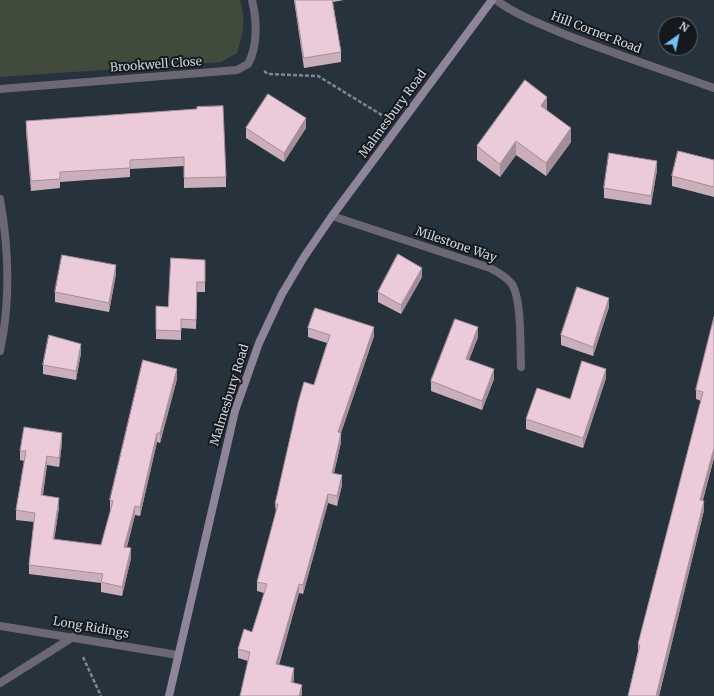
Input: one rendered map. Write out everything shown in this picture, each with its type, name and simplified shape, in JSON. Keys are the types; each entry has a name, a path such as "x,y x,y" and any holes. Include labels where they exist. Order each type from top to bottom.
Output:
{"main road":[{"name":"Malmesbury Road","path":"169,696 205,534 235,411 259,343 290,280 332,216 492,0"}],"street":[{"path":"250,60 255,36 252,0"},
{"name":"Hill Corner Road","path":"496,0 507,8 539,24 607,51 714,88"},
{"name":"Brookwell Close","path":"0,89 230,72 242,68 250,60"},
{"path":"0,199 8,275 6,315 0,351"},
{"name":"Milestone Way","path":"332,216 490,268 506,278 512,284 518,299 521,367"},
{"name":"Long Ridings","path":"0,626 178,655"},
{"path":"0,683 73,637"}],"path":[{"path":"250,60 268,74 318,76 400,125"},
{"path":"73,637 101,696"}],"green space":[{"path":"0,0 240,0 243,14 243,27 237,53 221,62 0,77"}],"building":[{"path":"295,0 332,0 341,52 304,58"},
{"path":"525,80 547,97 541,106 571,128 546,163 516,141 500,164 477,146"},
{"path":"268,94 306,118 284,153 246,128"},
{"path":"223,106 226,177 184,178 184,157 130,160 130,168 60,172 60,179 31,181 26,121"},
{"path":"678,151 714,160 714,187 672,176"},
{"path":"609,153 657,161 651,196 604,188"},
{"path":"398,254 422,268 401,305 378,292"},
{"path":"62,255 116,265 109,303 55,292"},
{"path":"171,258 205,260 205,282 197,282 196,320 181,319 181,331 156,330 156,306 168,307"},
{"path":"577,287 609,298 593,347 561,335"},
{"path":"315,308 374,327 338,432 341,433 332,473 342,475 337,496 328,494 303,585 299,584 276,664 294,668 291,682 302,685 299,696 240,696 250,652 238,649 244,629 252,632 267,584 257,582 278,504 275,504 298,403 304,382 314,385 330,335 308,328"},
{"path":"714,317 714,448 700,500 704,501 656,696 628,696 640,645 638,644 703,392 696,390"},
{"path":"455,319 478,327 466,359 494,369 482,401 431,381"},
{"path":"49,335 81,344 76,371 43,365"},
{"path":"143,360 177,369 160,433 157,433 140,507 135,506 124,547 131,548 122,587 101,582 103,574 29,565 35,513 16,510 26,451 20,451 24,427 62,433 59,458 47,456 41,495 59,498 53,539 101,545 113,501 110,500"},
{"path":"582,361 606,369 583,438 526,419 537,388 570,399"}]}
